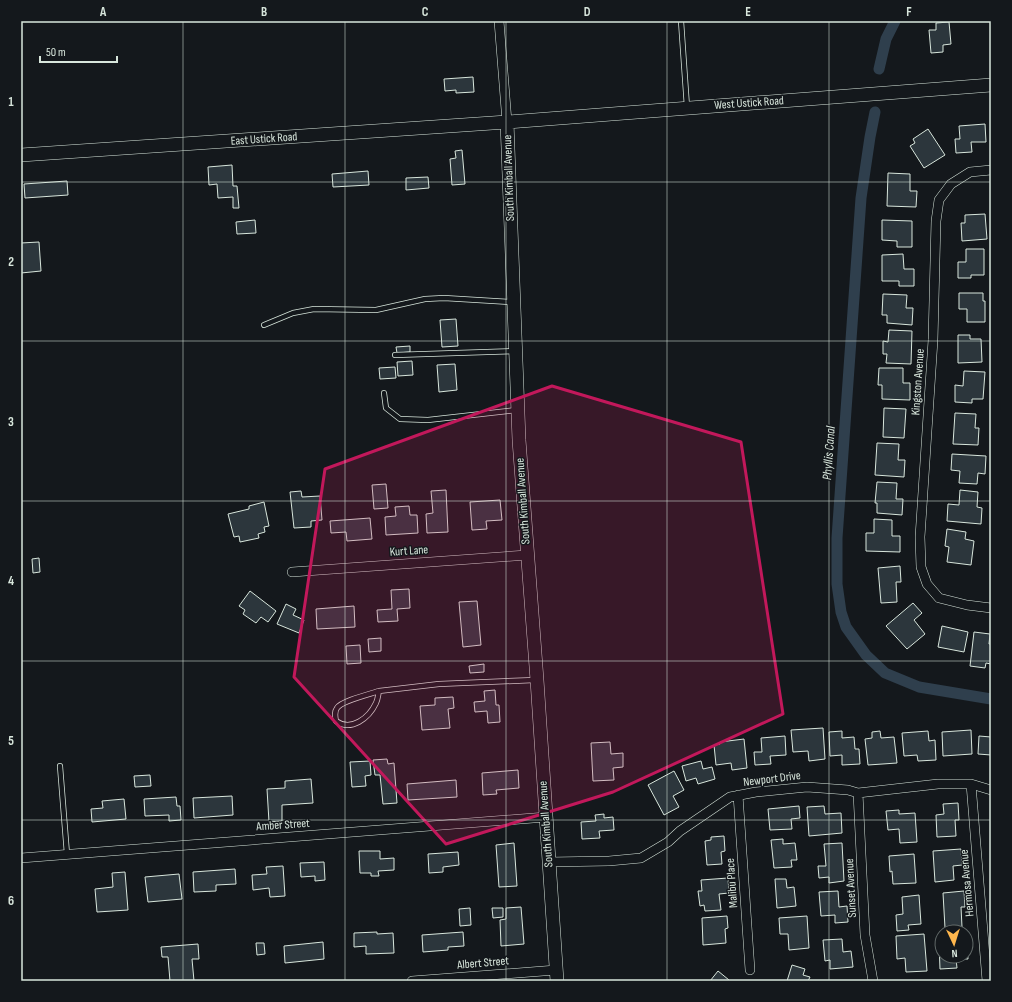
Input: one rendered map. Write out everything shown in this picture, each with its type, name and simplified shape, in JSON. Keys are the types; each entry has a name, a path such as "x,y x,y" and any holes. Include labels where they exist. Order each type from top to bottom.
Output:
{"main road":[{"name":"West Ustick Road","path":"507,122 991,85"},
{"name":"East Ustick Road","path":"21,155 507,122"},
{"name":"South Kimball Avenue","path":"507,122 519,440 537,680 556,975"}],"street":[{"name":"South Kimball Avenue","path":"499,21 507,122"},
{"name":"Kingston Avenue","path":"991,170 970,172 951,184 939,200 936,220 933,340 920,537 921,566 927,584 939,598 967,605 991,608"},
{"name":"Kurt Lane","path":"292,572 527,554"},
{"name":"Newport Drive","path":"549,862 609,861 641,858 668,842 680,831 730,797 756,792 807,787 848,790 858,793 938,784 971,784 991,790"},
{"name":"Hermosa Avenue","path":"971,784 987,981"},
{"name":"Sunset Avenue","path":"858,793 866,935 873,981"},
{"name":"Malibu Place","path":"738,795 750,970"},
{"name":"Amber Street","path":"21,858 546,817"},
{"name":"Albert Street","path":"412,981 556,975"}],"lane":[{"path":"681,21 687,108"},
{"path":"264,325 293,313 314,309 376,310 425,299 444,298 514,302"},
{"path":"395,355 516,351"},
{"path":"384,393 386,408 400,419 428,420 518,410"},
{"path":"379,691 376,703 366,719 353,724 342,725 336,721 334,715 337,707 347,701 379,691 439,684 537,680"},
{"path":"60,766 67,854"}],"highlighted area":[{"path":"552,386 741,442 783,714 613,792 446,844 294,677 325,469"}],"building":[{"path":"949,22 951,44 943,45 943,52 931,53 929,30 936,30 936,23"},
{"path":"473,77 474,92 456,93 456,90 445,91 444,79"},
{"path":"985,124 986,142 971,142 972,152 956,153 955,139 960,139 959,126"},
{"path":"928,129 945,155 924,168 910,146 915,143 913,139"},
{"path":"462,150 465,184 452,185 450,159 456,158 455,151"},
{"path":"232,165 233,186 237,186 239,208 233,208 233,197 218,198 217,184 209,185 208,167"},
{"path":"368,171 369,185 333,187 332,174"},
{"path":"888,173 910,174 910,191 917,191 916,207 887,206"},
{"path":"428,177 429,188 406,190 406,178"},
{"path":"67,181 68,195 25,198 24,184"},
{"path":"985,214 987,239 962,241 961,223 965,223 965,215"},
{"path":"255,220 256,233 237,234 236,222"},
{"path":"882,220 912,221 912,247 897,247 897,241 882,240"},
{"path":"39,242 41,271 21,273 21,243"},
{"path":"966,249 984,249 984,275 971,275 971,278 958,278 958,262 966,262"},
{"path":"903,254 904,269 914,269 914,286 899,286 899,281 882,281 882,255"},
{"path":"959,293 983,293 983,301 985,301 985,322 967,322 967,309 959,309"},
{"path":"883,294 907,295 906,308 913,308 912,325 887,323 887,315 882,315"},
{"path":"456,319 458,346 442,347 440,320"},
{"path":"889,330 912,331 911,364 886,363 887,354 883,354 883,341 888,342"},
{"path":"958,335 970,335 970,339 981,339 982,362 958,363"},
{"path":"410,346 410,352 397,353 396,347"},
{"path":"412,361 413,375 398,376 397,362"},
{"path":"455,364 457,390 439,392 437,365"},
{"path":"395,367 396,378 380,379 379,368"},
{"path":"879,368 903,368 903,383 910,383 910,400 882,399 882,385 878,385"},
{"path":"964,371 985,372 983,399 972,399 972,403 955,402 955,385 963,386"},
{"path":"884,408 906,409 904,438 883,437"},
{"path":"955,413 976,414 975,428 979,428 978,445 953,444"},
{"path":"877,443 899,444 898,460 905,460 904,477 875,475"},
{"path":"952,454 986,456 985,474 978,473 977,484 959,483 960,471 951,470"},
{"path":"877,482 897,483 896,499 903,499 902,515 877,513 877,503 875,503"},
{"path":"386,484 388,508 374,509 372,485"},
{"path":"446,490 448,532 427,533 426,514 433,513 431,491"},
{"path":"960,490 978,492 977,507 982,508 981,524 947,521 948,504 959,505"},
{"path":"301,491 302,497 320,496 322,520 311,521 311,527 294,528 290,492"},
{"path":"500,500 502,520 486,521 487,529 472,530 470,502"},
{"path":"264,502 269,526 264,527 265,532 258,534 259,538 240,542 239,536 234,537 228,514 249,509 249,506"},
{"path":"409,506 410,515 417,515 418,533 386,535 385,517 396,516 395,507"},
{"path":"370,518 372,539 347,541 346,532 331,533 330,521"},
{"path":"874,519 892,520 892,536 900,536 900,552 866,551 866,533 874,533"},
{"path":"947,529 966,532 965,539 974,541 971,565 947,562 949,547 945,546"},
{"path":"39,558 40,572 33,573 32,559"},
{"path":"900,566 901,582 896,582 897,602 881,603 878,568"},
{"path":"409,589 410,608 397,609 398,621 378,622 377,610 392,609 391,590"},
{"path":"250,591 276,611 268,622 261,617 256,623 243,614 245,610 239,606"},
{"path":"477,601 481,645 463,647 459,602"},
{"path":"913,603 922,613 914,620 925,634 907,649 886,626"},
{"path":"286,604 296,609 293,615 304,620 299,633 277,624"},
{"path":"354,606 355,627 317,629 316,609"},
{"path":"942,626 968,632 964,652 938,647"},
{"path":"974,632 990,634 989,644 991,644 991,664 986,663 985,668 970,666"},
{"path":"381,638 381,651 369,652 368,639"},
{"path":"360,645 361,663 347,664 346,646"},
{"path":"484,664 484,672 470,673 469,666"},
{"path":"495,690 496,705 499,705 500,722 488,723 487,711 475,712 474,702 485,701 484,691"},
{"path":"453,697 454,708 448,709 450,728 422,730 420,706 435,705 435,698"},
{"path":"823,728 825,759 809,761 808,751 793,752 791,730"},
{"path":"971,730 972,754 943,756 942,732"},
{"path":"842,731 842,738 854,737 855,749 859,749 860,764 842,765 842,755 830,756 829,732"},
{"path":"880,731 881,738 894,737 897,763 868,765 865,739 872,738 872,732"},
{"path":"928,731 929,741 935,740 936,760 918,761 917,755 904,756 902,733"},
{"path":"785,736 786,755 770,756 771,764 755,765 754,752 762,752 761,738"},
{"path":"979,736 991,737 991,755 978,754"},
{"path":"744,739 747,768 732,770 731,763 716,765 714,745 720,744 720,742"},
{"path":"610,742 611,754 623,753 623,767 613,768 614,780 593,781 591,743"},
{"path":"387,759 388,764 394,763 397,803 383,804 380,775 375,775 373,760"},
{"path":"370,761 371,775 365,776 366,786 352,787 350,762"},
{"path":"701,761 703,769 712,767 715,779 698,784 696,778 686,781 682,766"},
{"path":"518,770 519,788 496,790 497,794 483,795 482,773"},
{"path":"674,771 684,790 673,796 679,807 664,815 648,785"},
{"path":"150,775 151,786 135,787 134,776"},
{"path":"311,779 313,803 282,805 282,821 269,822 267,789 285,788 285,781"},
{"path":"456,780 457,797 408,800 407,784"},
{"path":"232,796 233,815 194,818 193,798"},
{"path":"176,797 177,806 180,806 181,820 169,821 169,815 145,816 144,799"},
{"path":"124,799 126,819 92,822 91,809 103,808 102,801"},
{"path":"958,803 959,820 955,820 956,836 937,837 936,815 944,814 943,804"},
{"path":"799,806 800,818 791,819 792,829 770,830 768,809"},
{"path":"824,806 825,814 841,813 842,833 809,836 807,807"},
{"path":"899,810 899,814 915,813 917,842 900,843 899,829 888,830 886,811"},
{"path":"604,814 604,818 613,817 614,830 599,831 600,838 582,839 581,822 596,821 595,815"},
{"path":"724,836 725,851 721,852 722,864 707,865 705,841 711,840 711,837"},
{"path":"783,839 783,844 795,843 797,860 791,860 792,867 774,868 771,840"},
{"path":"514,843 517,886 499,887 496,845"},
{"path":"842,843 844,881 829,883 829,877 819,878 818,866 826,866 824,844"},
{"path":"961,849 962,865 953,866 954,880 935,882 933,851"},
{"path":"359,851 380,851 380,859 394,858 394,870 378,871 379,876 371,876 371,873 360,873"},
{"path":"458,852 459,865 443,867 443,872 429,873 428,854"},
{"path":"914,854 916,883 893,884 892,871 890,872 889,856"},
{"path":"324,862 325,880 315,881 315,876 301,877 300,863"},
{"path":"283,866 285,896 270,897 269,888 253,890 252,875 267,874 266,867"},
{"path":"235,869 236,884 216,885 216,891 194,892 193,872"},
{"path":"125,872 128,910 97,912 95,889 113,887 112,873"},
{"path":"179,874 182,899 148,902 145,877"},
{"path":"728,878 729,893 719,894 721,910 705,911 704,905 700,906 698,891 702,891 701,880"},
{"path":"775,879 786,879 787,888 794,887 796,906 777,908"},
{"path":"838,891 839,907 847,906 848,922 835,923 835,915 821,916 819,892"},
{"path":"964,891 965,907 961,907 962,924 945,924 943,893"},
{"path":"919,895 921,924 908,925 909,930 897,931 896,915 903,914 902,897"},
{"path":"521,907 524,944 501,946 500,920 506,919 506,908"},
{"path":"470,908 471,925 460,926 459,909"},
{"path":"492,908 503,908 503,917 493,918"},
{"path":"727,916 728,928 725,929 726,943 703,945 702,918"},
{"path":"807,916 809,948 789,950 788,934 780,934 779,918"},
{"path":"377,932 377,934 393,933 394,953 366,954 366,946 354,947 354,933"},
{"path":"463,932 464,946 448,947 448,950 423,952 422,935"},
{"path":"924,934 927,971 906,972 905,958 897,959 896,936"},
{"path":"842,939 843,952 851,951 853,967 830,969 830,960 825,961 823,940"},
{"path":"323,942 324,959 285,963 284,946"},
{"path":"256,943 264,943 265,954 257,955"},
{"path":"198,944 199,959 192,959 194,981 170,981 168,957 162,957 161,947"},
{"path":"940,964 957,964 957,968 940,969"},
{"path":"792,965 805,969 803,975 810,977 808,981 787,981"},
{"path":"718,971 729,980 710,981"}],"waterway":[{"name":"Phyllis Canal","path":"879,69 886,39 895,21"},
{"name":"Phyllis Canal","path":"875,112 861,198 837,538 837,584 841,612 846,627 866,655 885,673 919,687 991,699"}]}
